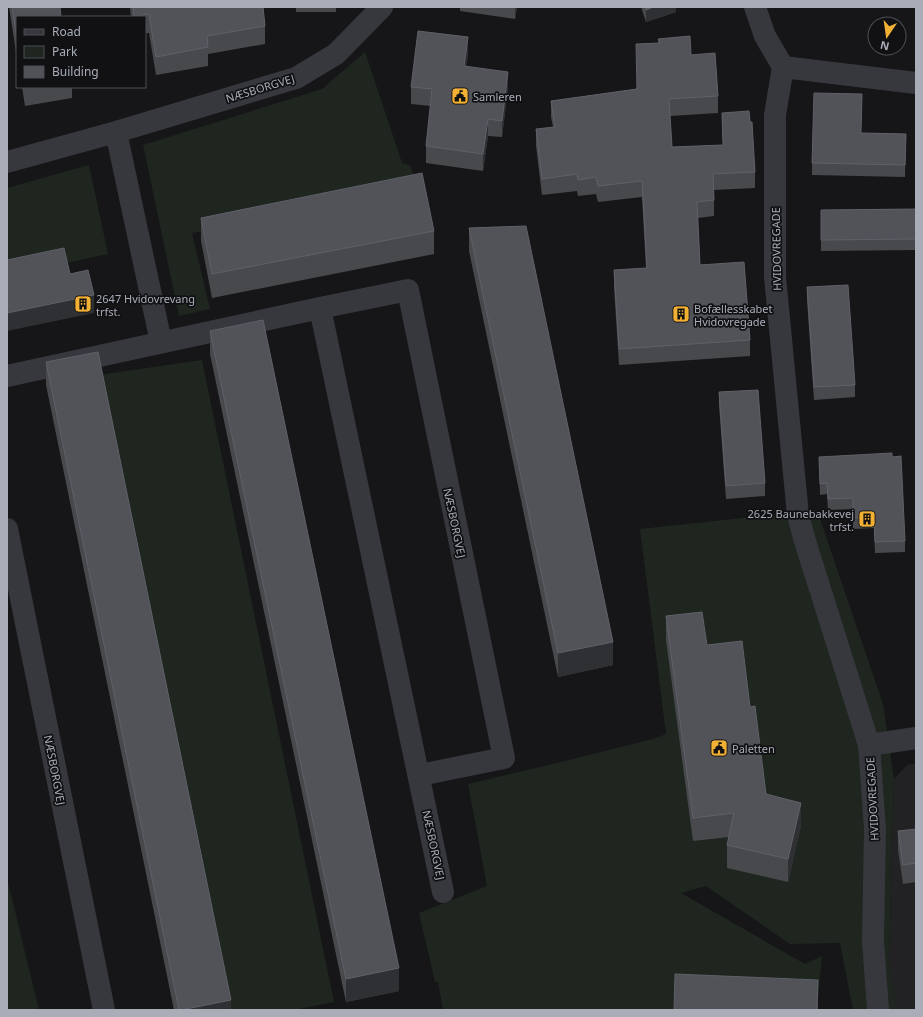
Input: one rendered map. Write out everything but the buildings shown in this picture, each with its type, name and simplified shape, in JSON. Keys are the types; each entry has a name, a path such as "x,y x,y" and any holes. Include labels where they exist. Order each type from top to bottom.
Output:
{"street":[{"name":"NÆSBORGVEJ","path":"7,162 116,132 296,78 336,54 382,7"},
{"path":"755,7 765,36 782,67 916,83"},
{"name":"HVIDOVREGADE","path":"782,67 775,115 775,277 798,515 869,745 875,829 873,941 878,1010"},
{"path":"116,132 161,342"},
{"name":"NÆSBORGVEJ","path":"7,376 408,290 504,758 420,775"},
{"name":"NÆSBORGVEJ","path":"320,308 444,892"},
{"name":"NÆSBORGVEJ","path":"7,529 104,1010"},
{"path":"869,745 916,738"}],"shaded area":[{"path":"916,763 916,1010 896,1010 889,961 894,779 907,765"}],"green space":[{"path":"365,52 402,163 411,166 417,190 192,233 210,309 179,316 143,145 322,89"},
{"path":"89,165 108,254 7,276 7,188"},
{"path":"202,360 334,1002 294,1010 228,1010 98,375"},
{"path":"817,510 883,704 894,779 889,961 897,1010 853,1010 840,943 790,944 706,886 681,893 805,964 822,956 818,998 675,1010 443,1010 438,982 435,982 419,913 487,886 468,784 653,739 666,734 640,529"},
{"path":"7,878 39,1010 7,1010"}],"place":[{"name":"Samleren","path":"460,96"},
{"name":"2647 Hvidovrevang trfst.","path":"83,304"},
{"name":"Bofællesskabet Hvidovregade","path":"681,314"},
{"name":"2625 Baunebakkevej trfst.","path":"867,519"},
{"name":"Paletten","path":"719,748"}]}
